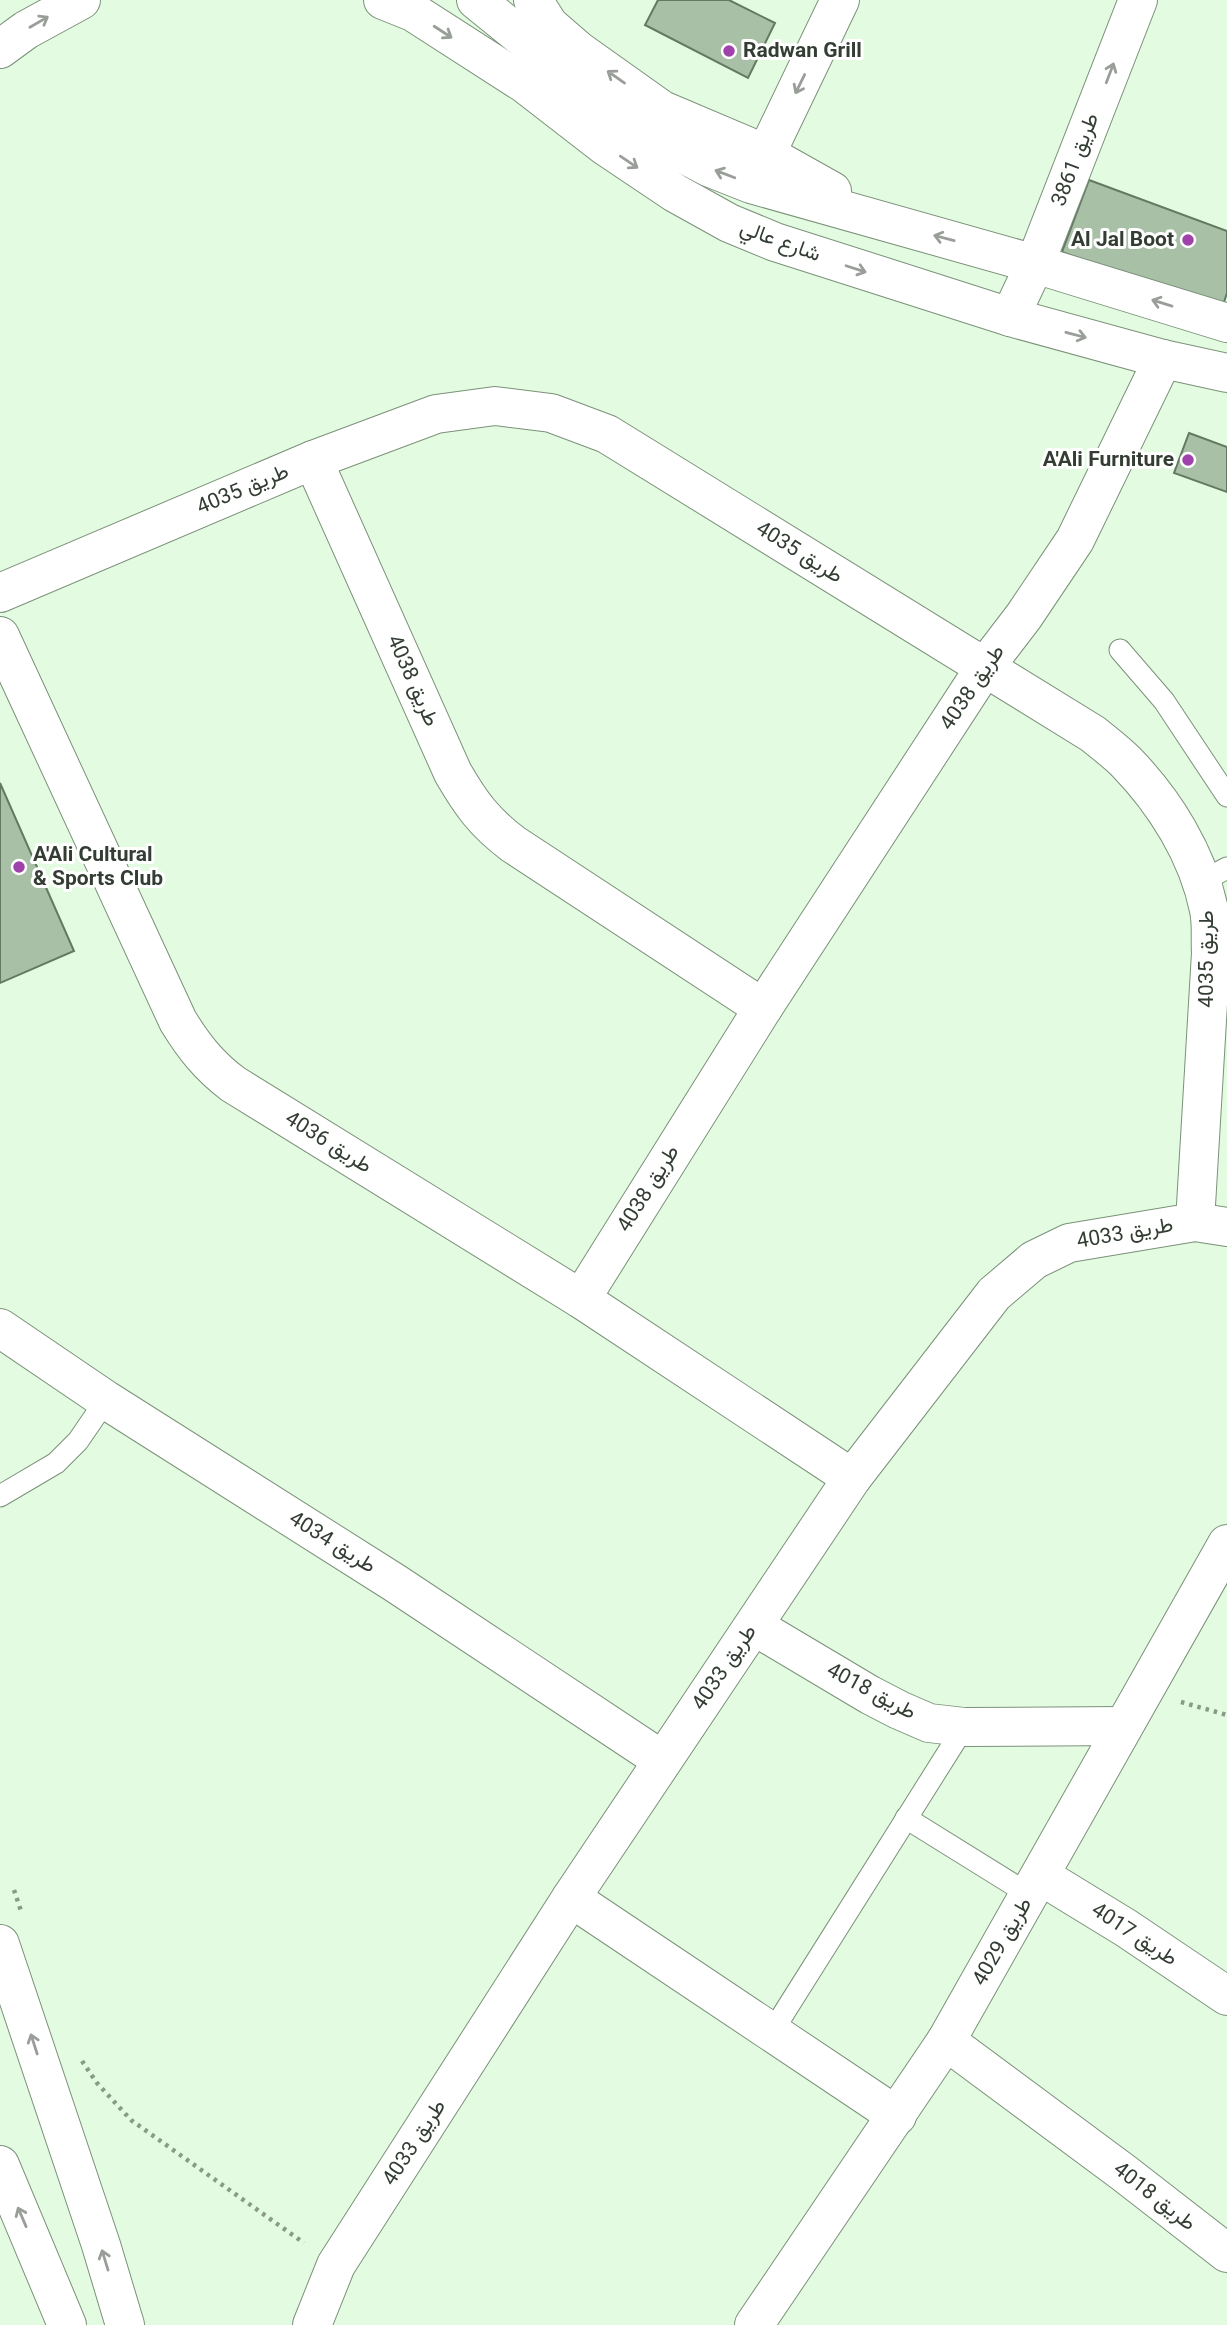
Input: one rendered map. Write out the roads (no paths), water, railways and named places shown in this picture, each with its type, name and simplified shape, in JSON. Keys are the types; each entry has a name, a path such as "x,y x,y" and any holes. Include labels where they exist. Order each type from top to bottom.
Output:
{"street":[{"path":"0,50 26,30 81,0"},
{"name":"شارع عالي","path":"383,0 413,12 514,77 605,146 675,193 729,223 775,242 1010,317 1163,359 1227,373"},
{"path":"766,154 839,0"},
{"name":"طريق 3861","path":"1010,317 1035,264 1138,0"},
{"path":"485,8 541,12 579,51 662,110 766,154 892,224"},
{"path":"485,8 618,115 676,151 708,167 751,184 1035,264 1227,323"},
{"path":"1163,359 1227,392"},
{"name":"طريق 4038","path":"580,1299 763,1008 985,667 1024,616 1075,540 1163,359"},
{"name":"طريق 4035","path":"0,593 313,460 436,414 495,407 551,413 607,434 1093,734 1125,760 1156,798 1216,893 1211,953 1211,1225"},
{"name":"طريق 4038","path":"313,460 453,773 471,806 488,825 513,844 763,1008"},
{"name":"طريق 4036","path":"0,636 178,1021 195,1049 212,1069 580,1299 852,1478"},
{"name":"طريق 4033","path":"312,2325 336,2265 662,1760 852,1478 994,1294 1034,1260 1069,1243 1211,1225"},
{"name":"طريق 4034","path":"0,1328 106,1400 395,1583 662,1760"},
{"name":"طريق 4029","path":"754,2325 946,2040 1227,1544"},
{"name":"طريق 4018","path":"754,1626 899,1710 929,1723 964,1727 1123,1726"},
{"name":"طريق 4017","path":"1035,1886 1126,1928 1227,1996"},
{"path":"571,1898 897,2116"},
{"path":"12,1930 125,2325"},
{"name":"طريق 4018","path":"946,2040 1227,2253"},
{"path":"0,2165 67,2325"}],"lane":[{"path":"1120,650 1164,701 1227,796"},
{"path":"0,1496 56,1463 79,1441 106,1400"},
{"path":"772,2032 964,1727"},
{"path":"906,1818 1035,1886"}],"place":[{"name":"Radwan Grill","path":"729,51"},
{"name":"Al Jal Boot","path":"1188,240"},
{"name":"A'Ali Furniture","path":"1188,460"},
{"name":"A'Ali Cultural & Sports Club","path":"19,867"}]}
